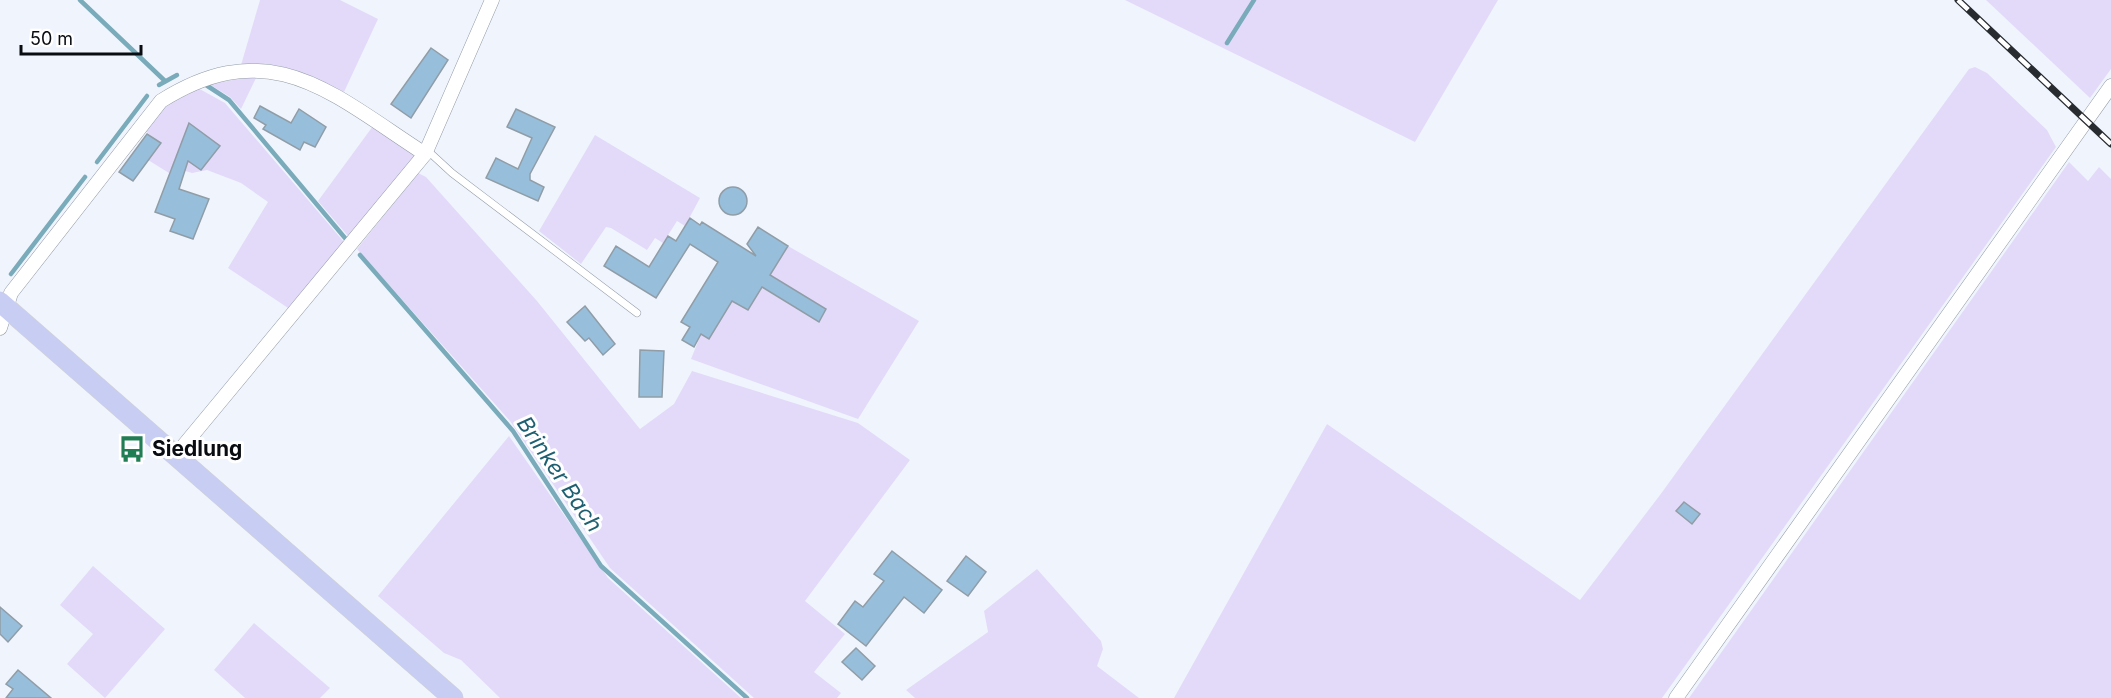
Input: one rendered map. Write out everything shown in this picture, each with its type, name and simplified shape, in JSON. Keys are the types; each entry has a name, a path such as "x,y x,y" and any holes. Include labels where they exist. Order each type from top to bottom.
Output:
{"main road":[{"path":"3,304 453,698"}],"street":[{"path":"175,456 426,152 492,0"},
{"path":"0,328 3,304 11,292 161,101 208,76 237,70 265,69 295,77 323,88 426,152"},
{"path":"1676,698 2111,86"}],"lane":[{"path":"426,152 637,313"}],"shaded area":[{"path":"260,0 340,0 378,19 344,92 307,74 282,66 241,65"},
{"path":"1125,0 1498,0 1415,142"},
{"path":"1986,0 2111,0 2111,69 2090,98"},
{"path":"1975,67 1987,73 2047,130 2056,147 1662,698 1174,698 1327,424 1580,600 1660,495 1969,69"},
{"path":"257,76 241,109 230,97 209,84"},
{"path":"196,87 225,103 344,242 288,308 228,268 268,202 241,183 207,170 192,173 172,167 169,173 148,160 161,143 145,131 165,104"},
{"path":"373,126 416,155 348,236 318,201"},
{"path":"595,135 700,198 685,226 677,221 663,243 655,238 647,250 606,227 581,264 539,231"},
{"path":"2069,162 2088,181 2099,167 2111,179 2111,698 1689,698"},
{"path":"418,173 426,177 537,301 640,429 674,404 692,371 858,423 910,460 805,601 845,634 814,672 841,693 837,698 754,698 610,568 510,421 357,249"},
{"path":"788,246 919,321 858,419 691,359 701,334 709,338 732,301 748,310 762,288 819,322 826,309 770,275"},
{"path":"509,436 608,578 741,698 500,698 461,660 444,653 378,596"},
{"path":"93,566 165,629 105,698 67,664 93,634 60,605"},
{"path":"1037,569 1101,641 1103,649 1097,666 1139,698 915,698 906,690 988,632 984,611"},
{"path":"254,623 330,688 320,698 245,698 214,670"}],"building":[{"path":"431,48 448,60 411,118 391,104"},
{"path":"260,106 291,123 299,109 326,127 315,147 304,142 300,150 263,129 266,125 254,118"},
{"path":"516,109 555,127 530,174 530,180 544,187 538,201 486,178 496,158 518,169 532,138 507,127"},
{"path":"189,123 220,146 201,170 188,161 179,189 209,199 193,239 170,231 175,219 155,212"},
{"path":"147,134 161,143 133,181 119,172"},
{"path":"733,187 743,191 747,201 743,211 733,215 723,211 719,201 723,191"},
{"path":"690,218 700,225 702,222 756,256 747,244 758,227 788,246 770,275 826,309 819,322 762,287 748,310 732,301 709,339 701,334 694,347 682,340 690,327 681,322 718,262 690,244 656,298 604,266 616,246 649,267 668,236 676,241"},
{"path":"585,306 615,344 603,355 589,338 585,341 567,322"},
{"path":"640,350 664,351 662,397 639,397"},
{"path":"1684,502 1700,514 1692,524 1676,511"},
{"path":"892,551 942,590 924,613 904,597 866,646 838,624 855,601 863,607 884,581 874,574"},
{"path":"966,556 986,572 968,596 947,581"},
{"path":"0,607 22,626 8,642 0,634"},
{"path":"856,648 875,666 862,680 842,662"},
{"path":"18,670 51,698 6,698 13,689 6,684"}],"waterway":[{"path":"80,0 165,81"},
{"path":"1227,43 1254,0"},
{"name":"Brinker Bach","path":"159,85 177,75"},
{"name":"Brinker Bach","path":"206,85 229,100 345,238"},
{"name":"Brinker Bach","path":"97,162 147,96"},
{"name":"Brinker Bach","path":"11,274 85,177"},
{"name":"Brinker Bach","path":"360,255 513,431 601,566 747,698"}],"railway":[{"path":"1958,0 2111,144"}],"place":[{"name":"Siedlung","path":"132,449"}]}
